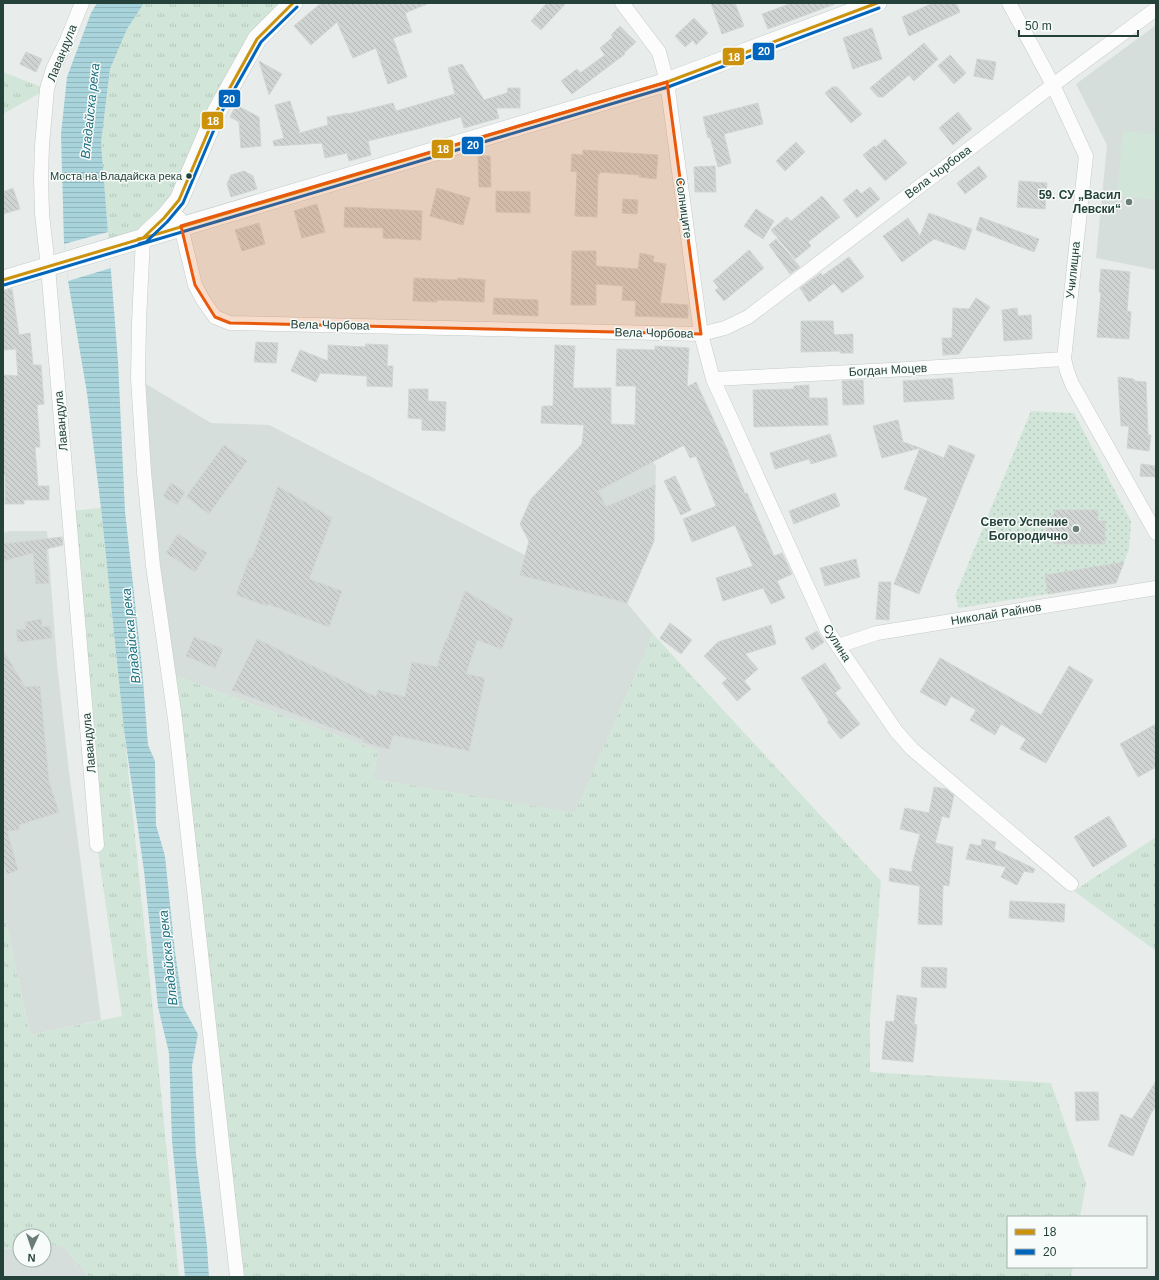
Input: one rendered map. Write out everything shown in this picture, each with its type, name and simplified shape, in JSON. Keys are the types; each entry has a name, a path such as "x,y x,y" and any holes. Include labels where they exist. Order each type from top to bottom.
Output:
{"street":[{"name":"Лавандула","path":"82,3 53,69 47,89 42,145 41,178 42,214 57,264 97,845"},
{"path":"237,1277 175,719 153,566 144,479 138,379 139,322 143,238 164,218 179,200 217,111 256,39 293,3"},
{"name":"Солниците","path":"622,3 659,52 667,82 701,334"},
{"path":"3,280 667,82 877,3"},
{"name":"Училищна","path":"1009,3 1053,85 1086,156 1064,359 1067,372 1072,384 1156,533"},
{"name":"Вела Чорбова","path":"175,206 195,285 203,300 216,317 230,323 701,334 725,328 748,317 1053,85 1156,9"},
{"name":"Сулина","path":"701,334 713,379 827,630 896,731 912,749 1071,884"},
{"name":"Богдан Моцев","path":"713,379 1064,359"},
{"name":"Николай Райнов","path":"838,646 877,633 1156,588"}],"highlighted area":[{"path":"667,82 701,334 230,323 215,317 195,285 181,226"}],"shaded area":[{"name":"59. СУ „Васил Левски“","path":"1156,25 1156,270 1096,258 1107,145 1076,84"},
{"path":"138,379 211,423 269,425 525,555 529,541 520,524 531,499 558,470 639,443 656,466 654,541 627,603 653,634 575,814 373,779 378,751 168,673"},
{"path":"10,531 47,531 57,663 69,771 101,1020 30,1035 3,909 3,533"},
{"path":"62,1245 90,1277 3,1277 3,1249 12,1248 12,1268 52,1268 52,1246"}],"green space":[{"path":"144,3 293,3 256,39 164,218 109,249 101,143 110,69 127,29"},
{"path":"3,72 8,74 47,89 3,114"},
{"path":"1123,131 1156,134 1156,175 1154,199 1117,196"},
{"path":"1031,411 1074,413 1131,521 1129,549 1116,583 959,608 955,596"},
{"path":"101,508 179,1277 90,1277 62,1245 52,1246 52,1228 12,1228 12,1248 3,1249 3,909 30,1035 122,1016 97,845 69,511"},
{"path":"653,634 881,881 870,1019 870,1072 1051,1083 1086,1183 1080,1216 1007,1216 1007,1268 1073,1268 1071,1277 237,1277 168,673 378,751 373,779 575,813"},
{"path":"1156,837 1156,951 1074,891"}],"water":[{"name":"Владайска река","path":"97,3 144,3 127,29 110,69 101,143 118,361 125,511 142,667 148,745 155,761 156,825 165,856 175,952 183,1007 198,1034 192,1066 196,1155 207,1246 209,1277 185,1277 172,1140 169,1053 158,1007 144,871 124,730 101,508 87,393 68,281 64,244 61,134 67,77 91,13"}],"pier":[{"path":"108,232 111,268 68,281 64,244"}],"building":[{"path":"321,3 427,3 405,13 412,32 393,38 407,77 388,84 376,48 353,58 337,22 311,45 294,26"},
{"path":"547,3 566,3 541,30 531,21"},
{"path":"711,3 735,3 744,26 722,34"},
{"path":"792,3 835,4 768,29 762,14"},
{"path":"933,3 956,3 960,12 909,36 902,17"},
{"path":"694,18 708,33 696,45 693,40 685,47 675,36"},
{"path":"620,26 636,42 624,53 625,54 572,94 561,81 577,69 580,73 605,55 600,48 613,37 611,35"},
{"path":"872,28 882,59 853,69 843,38"},
{"path":"924,43 938,59 914,81 909,75 883,97 878,97 870,88"},
{"path":"26,52 42,59 36,72 20,64"},
{"path":"950,55 966,73 954,84 938,66"},
{"path":"977,59 996,62 993,80 974,76"},
{"path":"259,61 282,74 269,95"},
{"path":"462,64 484,100 507,93 508,88 520,88 520,108 496,108 499,118 464,128 461,117 368,141 371,155 349,161 347,153 325,158 322,143 274,146 273,141 284,138 275,105 290,101 300,133 328,125 327,117 348,114 393,103 396,111 455,94 448,68"},
{"path":"832,87 837,87 862,114 851,123 825,93"},
{"path":"758,103 763,124 724,134 731,163 718,167 710,137 708,138 703,117"},
{"path":"236,105 259,117 261,146 241,148 239,122 230,117"},
{"path":"958,112 972,129 953,145 939,128"},
{"path":"885,139 907,163 885,181 863,155"},
{"path":"796,142 805,152 785,171 776,161"},
{"path":"583,150 658,155 656,179 639,177 639,175 600,172 600,174 598,174 597,217 575,216 577,172 571,171 572,154 583,155"},
{"path":"478,156 490,156 491,187 479,187"},
{"path":"715,166 716,192 695,192 694,167"},
{"path":"979,166 987,177 965,194 957,183"},
{"path":"244,171 253,176 257,189 231,197 227,184 231,175"},
{"path":"1019,181 1047,183 1045,209 1017,207"},
{"path":"870,187 880,199 857,218 843,200 857,189 861,194"},
{"path":"13,188 20,209 3,214 3,192"},
{"path":"437,188 470,198 463,225 430,216"},
{"path":"496,191 530,192 530,213 496,212"},
{"path":"822,196 840,217 808,242 811,246 795,259 771,230 787,217 791,221"},
{"path":"623,199 638,200 637,214 622,213"},
{"path":"317,204 325,232 302,238 294,211"},
{"path":"345,207 422,211 421,240 383,238 383,228 344,227"},
{"path":"756,209 774,221 763,239 744,226"},
{"path":"929,213 972,229 965,250 934,239 902,262 883,236 908,218 920,236"},
{"path":"980,217 1039,239 1034,252 976,230"},
{"path":"259,223 265,244 242,251 235,230"},
{"path":"776,239 800,267 790,274 769,245"},
{"path":"749,250 764,268 724,301 715,290 719,288 713,281"},
{"path":"572,251 596,251 596,266 638,269 640,253 654,256 653,262 666,264 660,303 688,305 688,318 635,316 636,301 622,300 623,286 596,284 596,305 571,305"},
{"path":"849,257 864,277 842,293 834,283 809,302 800,288 821,273 822,276"},
{"path":"1101,269 1130,272 1127,311 1131,312 1129,339 1097,337 1101,292 1099,292"},
{"path":"414,278 458,280 458,278 485,280 484,302 437,300 437,302 413,301"},
{"path":"12,289 19,335 30,333 33,365 41,365 44,404 37,405 40,447 35,447 38,486 49,486 49,500 24,500 24,504 5,504 5,475 3,475 3,375 18,376 16,349 3,350 3,291"},
{"path":"494,298 538,300 538,316 493,314"},
{"path":"976,298 990,307 959,354 943,355 942,338 952,338 953,308 969,309"},
{"path":"1017,308 1018,316 1031,315 1032,339 1004,341 1002,310"},
{"path":"801,321 833,321 834,335 853,334 853,353 840,353 840,351 801,352"},
{"path":"256,342 278,343 276,363 254,362"},
{"path":"366,344 388,345 387,366 393,366 392,387 367,386 367,376 320,373 316,382 291,371 300,350 328,361 328,345 365,347"},
{"path":"555,345 575,346 573,388 611,388 611,424 635,425 636,386 616,386 617,349 655,350 655,346 689,348 687,387 696,382 774,556 782,553 792,574 777,581 785,598 771,604 763,588 723,601 716,578 753,566 735,525 692,542 683,519 716,506 696,456 690,458 684,445 598,491 606,507 655,485 654,541 627,603 520,575 529,541 520,524 531,499 582,444 584,425 541,423 542,406 553,406"},
{"path":"1118,377 1146,382 1148,435 1151,435 1149,451 1127,448 1129,426 1121,426"},
{"path":"952,378 954,399 904,402 903,381"},
{"path":"863,380 864,404 843,405 842,381"},
{"path":"809,385 809,398 827,398 828,425 754,427 753,390 794,389 794,386"},
{"path":"409,389 428,389 428,401 446,402 445,431 422,430 422,419 408,418"},
{"path":"898,420 903,442 920,448 882,458 873,426"},
{"path":"830,434 837,456 811,464 809,459 775,469 770,453"},
{"path":"224,445 247,461 209,514 186,497"},
{"path":"949,445 975,455 919,594 894,584 928,498 904,489 920,448 944,458"},
{"path":"1141,464 1156,466 1156,477 1140,476"},
{"path":"675,476 691,510 681,515 664,481"},
{"path":"171,483 185,492 177,505 163,496"},
{"path":"278,486 332,518 309,579 342,591 329,627 268,604 267,606 236,595 250,557 252,558"},
{"path":"835,493 840,506 794,524 789,511"},
{"name":"Свето Успение Богородично","path":"1054,510 1098,510 1098,521 1105,521 1105,544 1054,544 1054,540 1046,530 1046,527 1048,520 1054,514"},
{"path":"178,534 207,553 195,572 166,553"},
{"path":"62,537 63,545 46,549 49,583 36,584 33,553 3,561 3,544"},
{"path":"856,559 860,577 825,586 820,568"},
{"path":"1124,562 1116,583 1048,594 1045,575"},
{"path":"879,582 891,582 889,620 876,619"},
{"path":"465,591 513,619 502,649 477,640 466,674 485,678 469,751 393,735 389,749 363,742 364,740 232,690 257,639 376,697 378,690 405,697 412,662 437,667 445,641 446,642"},
{"path":"41,619 42,627 50,626 52,638 18,642 16,630 26,629 25,622"},
{"path":"670,623 692,640 681,654 660,638"},
{"path":"771,625 776,644 745,654 758,669 744,681 751,689 737,701 722,683 727,679 704,656 718,642"},
{"path":"817,631 824,642 812,650 805,638"},
{"path":"194,637 223,649 215,668 186,656"},
{"path":"3,650 25,687 40,686 49,782 59,812 19,825 19,830 7,831 18,870 7,874 3,862"},
{"path":"940,658 1041,715 1069,666 1093,680 1046,763 1020,749 1026,739 1001,724 995,735 970,720 976,710 951,696 946,706 920,692"},
{"path":"825,663 841,688 835,693 860,724 841,739 827,722 829,721 801,678"},
{"path":"1156,724 1156,767 1138,777 1120,744"},
{"path":"934,787 946,789 954,795 949,818 942,816 935,843 953,847 949,886 943,885 942,925 918,924 920,886 889,881 890,868 912,872 912,866 920,834 900,829 905,808 929,813"},
{"path":"1109,816 1127,846 1093,867 1074,837"},
{"path":"982,839 996,842 994,849 1035,869 1033,873 1024,871 1017,885 1001,877 1006,867 966,859 970,844 981,846"},
{"path":"1010,901 1065,904 1064,922 1009,918"},
{"path":"922,967 947,968 946,988 921,987"},
{"path":"897,995 917,998 914,1024 917,1025 913,1062 882,1059 886,1021 894,1022"},
{"path":"1156,1081 1156,1106 1150,1115 1133,1156 1108,1146 1121,1114 1132,1119"},
{"path":"1075,1092 1098,1092 1099,1120 1076,1121"}],"transit line":[{"name":"18","path":"138,239 143,238 164,218 179,200 217,111 257,39 293,3"},
{"name":"18","path":"3,280 667,82 877,3"},
{"name":"20","path":"139,244 146,242 167,222 183,203 221,113 261,42 297,7"},
{"name":"20","path":"4,285 668,87 879,8"}],"place":[{"name":"Моста на Владайска река","path":"189,176"},
{"name":"59. СУ „Васил Левски“","path":"1129,202"},
{"name":"Свето Успение Богородично","path":"1076,529"}]}
